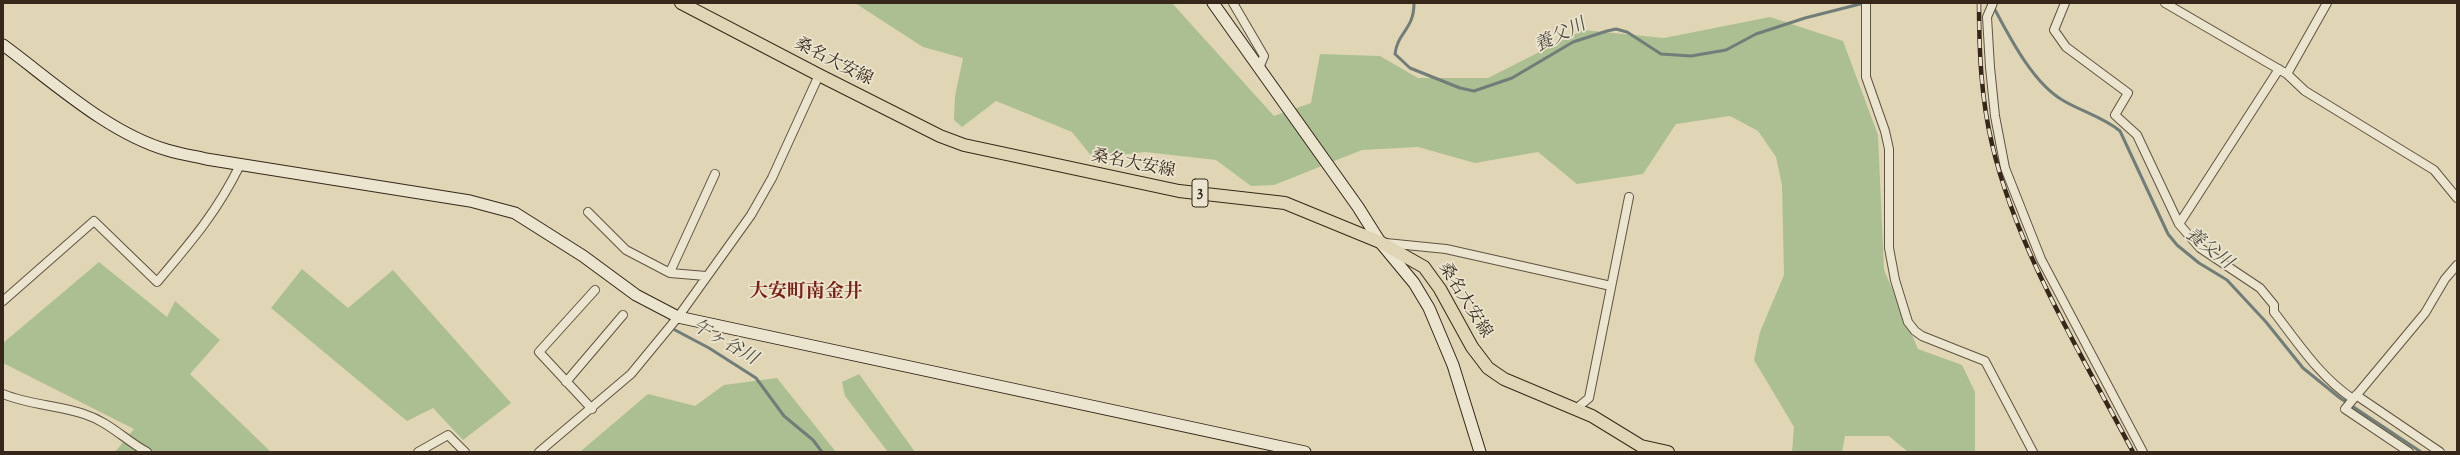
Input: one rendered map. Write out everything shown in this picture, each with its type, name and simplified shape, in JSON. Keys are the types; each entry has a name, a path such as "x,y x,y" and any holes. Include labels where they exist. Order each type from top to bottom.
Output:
{"main road":[{"name":"桑名大安線","path":"681,3 940,136 964,145 1179,191 1285,203 1380,242 1424,267 1440,289 1472,346 1488,368 1504,379 1576,408 1641,446 1668,452"}],"street":[{"path":"1213,3 1380,242 1414,283 1429,308 1453,365 1480,452"},
{"path":"1233,3 1264,56 1256,64"},
{"path":"1993,3 1987,17 1990,67 1995,116 2005,168 2041,259 2143,452"},
{"path":"2066,3 2054,30 2066,47 2128,93 2115,115 2137,135 2179,224 2200,248 2260,288 2274,305 2274,312 2314,365 2341,391 2354,397 2440,452"},
{"path":"2165,3 2279,69 2287,74 2304,91 2434,170 2457,198"},
{"path":"2287,74 2327,3"},
{"path":"1866,6 1866,77 1888,138 1889,248 1908,322 1914,331 1922,336 1985,361 2033,452"},
{"path":"3,45 104,119 138,139 167,150 240,164 470,201 514,213 583,256 636,295 678,317 1305,452"},
{"path":"2179,224 2279,69"},
{"path":"539,452 592,409 631,374 678,317 751,215 772,178 819,75"},
{"path":"3,301 94,221 157,282 209,220 226,194 240,164"},
{"path":"670,272 714,174"},
{"path":"1576,408 1589,398 1629,197"},
{"path":"588,212 626,250 670,272 706,276"},
{"path":"1380,242 1446,250 1611,286"},
{"path":"2409,452 2344,409 2425,313 2445,279 2457,265"},
{"path":"592,409 539,352 595,290"},
{"path":"566,382 623,315"},
{"path":"3,394 15,399 83,414 106,423 147,452"},
{"path":"418,452 448,435 465,452"}],"green space":[{"path":"855,3 1172,3 1274,116 1311,103 1320,54 1380,56 1418,78 1488,78 1583,30 1664,38 1770,17 1843,41 1878,135 1884,270 1918,349 1962,365 1975,392 1975,452 1908,452 1889,436 1845,436 1842,452 1792,452 1794,427 1754,360 1760,332 1784,275 1782,185 1776,157 1758,131 1730,116 1676,124 1643,174 1577,184 1538,152 1475,163 1418,147 1362,150 1274,185 1251,186 1216,160 1145,152 1093,158 1072,132 996,101 962,127 954,120 955,96 963,58 923,47"},
{"path":"99,262 167,317 175,301 220,340 190,374 271,452 115,452 134,429 3,363 3,343"},
{"path":"302,269 348,308 393,270 511,403 463,440 433,408 407,421 271,308"},
{"path":"859,374 915,452 888,452 845,396 842,382"},
{"path":"777,378 836,452 581,451 648,394 695,406 724,385"}],"waterway":[{"name":"養父川","path":"1414,3 1409,25 1399,40 1395,54 1410,68 1460,88 1474,91 1512,78 1573,42 1607,31 1616,29 1627,32 1661,54 1691,56 1726,50 1756,34 1805,18 1864,3"},
{"name":"養父川","path":"1993,6 2014,45 2042,83 2064,101 2100,118 2120,131 2168,234 2177,245 2199,263 2227,280 2266,322 2303,368 2340,398 2421,452"},
{"name":"午ヶ谷川","path":"675,330 709,348 756,378 784,416 813,440 822,452"}],"railway":[{"path":"1979,3 1980,57 1985,109 1992,144 2003,184 2017,224 2034,263 2053,302 2133,452"}],"district":[{"name":"大安町南金井","path":"806,294"}]}
